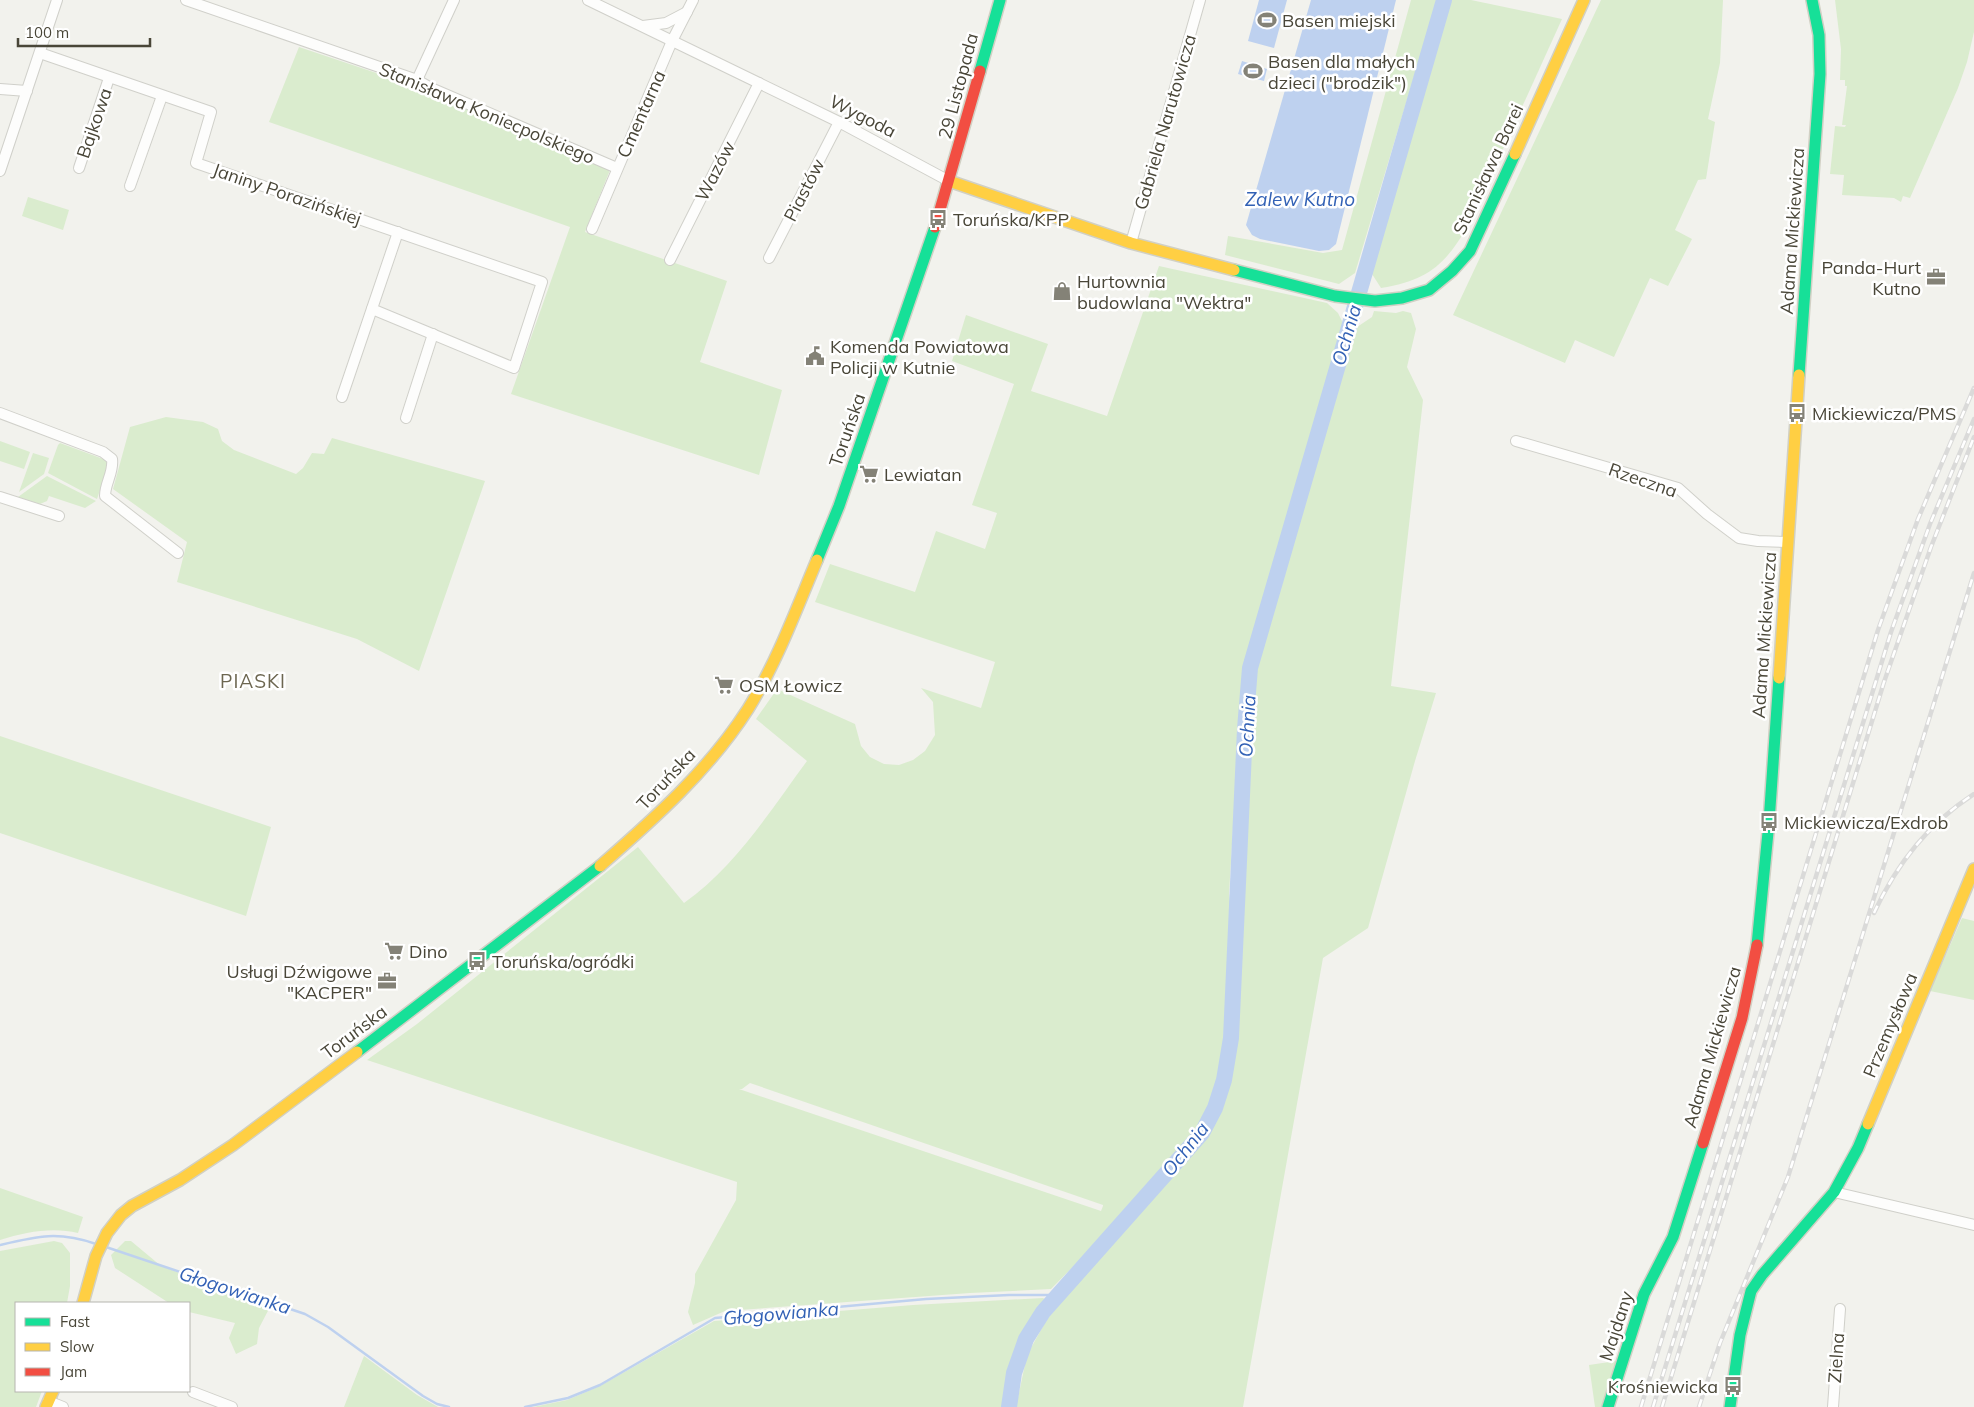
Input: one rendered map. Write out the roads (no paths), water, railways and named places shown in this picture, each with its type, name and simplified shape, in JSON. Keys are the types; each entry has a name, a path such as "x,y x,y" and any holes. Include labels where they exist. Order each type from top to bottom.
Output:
{"street":[{"path":"0,171 57,0"},
{"path":"417,80 454,0"},
{"name":"Wygoda","path":"588,0 839,122 949,181 1130,243"},
{"name":"Cmentarna","path":"592,229 667,56 672,40 693,0"},
{"name":"29 Listopada","path":"949,181 1000,0"},
{"name":"Gabriela Narutowicza","path":"1130,243 1200,0"},
{"name":"Stanisława Barei","path":"1130,243 1335,296 1375,301 1402,298 1429,290 1452,272 1470,251 1584,0"},
{"name":"Adama Mickiewicza","path":"1663,1259 1670,1248 1676,1230 1742,1018 1753,970 1758,936 1769,822 1820,74 1819,36 1812,0"},
{"name":"Stanisława Koniecpolskiego","path":"186,1 417,80 431,88 617,168"},
{"path":"642,26 666,23 687,12"},
{"name":"Janiny Porazińskiej","path":"40,53 211,112 196,164 542,282 514,368 433,334"},
{"name":"Bajkowa","path":"79,168 109,78"},
{"name":"Wazów","path":"670,260 759,83"},
{"path":"0,89 27,90"},
{"path":"130,186 162,96"},
{"name":"Piastów","path":"769,258 839,122"},
{"name":"Toruńska","path":"83,1302 98,1253 121,1215 193,1172 242,1139 528,922 644,828 668,805 730,735 762,688 839,506 949,181"},
{"path":"342,397 398,232"},
{"path":"372,309 433,334 406,418"},
{"path":"0,413 103,452 112,459 113,467 105,496 178,553"},
{"name":"Rzeczna","path":"1516,441 1678,488 1707,514 1739,538 1788,542"},
{"path":"0,497 59,516"},
{"name":"Przemysłowa","path":"1834,1192 1858,1148 1974,869"},
{"path":"1730,1407 1740,1335 1751,1291 1834,1192 1974,1225"},
{"name":"Majdany","path":"1608,1407 1644,1294 1652,1276 1663,1259"},
{"name":"Zielna","path":"1833,1407 1840,1309"},
{"path":"193,1392 232,1407"},
{"path":"49,1400 63,1407"}],"water":[{"name":"Basen miejski","path":"1259,0 1287,0 1274,48 1248,41"},
{"name":"Zalew Kutno","path":"1311,0 1396,0 1336,244 1329,250 1319,251 1260,239 1252,235 1246,225"},
{"name":"Basen dla małych dzieci (\"brodzik\")","path":"1242,61 1267,69 1264,81 1238,74"}],"waterway":[{"name":"Ochnia","path":"1009,1407 1014,1373 1026,1339 1043,1312 1202,1133 1215,1108 1224,1080 1231,1038 1245,729 1250,668 1444,0"},
{"name":"Głogowianka","path":"0,1245 48,1236 70,1237 96,1244"},
{"name":"Głogowianka","path":"106,1247 305,1314 328,1327 423,1396 437,1404 449,1407"},
{"name":"Głogowianka","path":"525,1407 568,1398 600,1385 715,1318 926,1299 1058,1295"}],"railway":[{"path":"1641,1407 1878,630 1918,519 1974,388"},
{"path":"1653,1407 1891,632 1930,524 1974,419"},
{"path":"1662,1407 1884,682 1931,547 1974,437"},
{"path":"1699,1407 1720,1343 1788,1177 1974,573"},
{"path":"1874,913 1893,878 1915,846 1942,818 1974,794"}],"place":[{"name":"Basen miejski","path":"1267,20"},
{"name":"Basen dla małych dzieci (\"brodzik\")","path":"1253,71"},
{"name":"Toruńska/KPP","path":"938,219"},
{"name":"Panda-Hurt Kutno","path":"1936,277"},
{"name":"Hurtownia budowlana \"Wektra\"","path":"1062,291"},
{"name":"Komenda Powiatowa Policji w Kutnie","path":"815,356"},
{"name":"Mickiewicza/PMS","path":"1797,413"},
{"name":"Lewiatan","path":"869,474"},
{"name":"OSM Łowicz","path":"724,685"},
{"name":"Mickiewicza/Exdrob","path":"1769,822"},
{"name":"Dino","path":"394,951"},
{"name":"Toruńska/ogródki","path":"477,961"},
{"name":"Usługi Dźwigowe \"KACPER\"","path":"387,981"},
{"name":"Krośniewicka","path":"1733,1386"}],"district":[{"name":"PIASKI","path":"253,681"}]}
